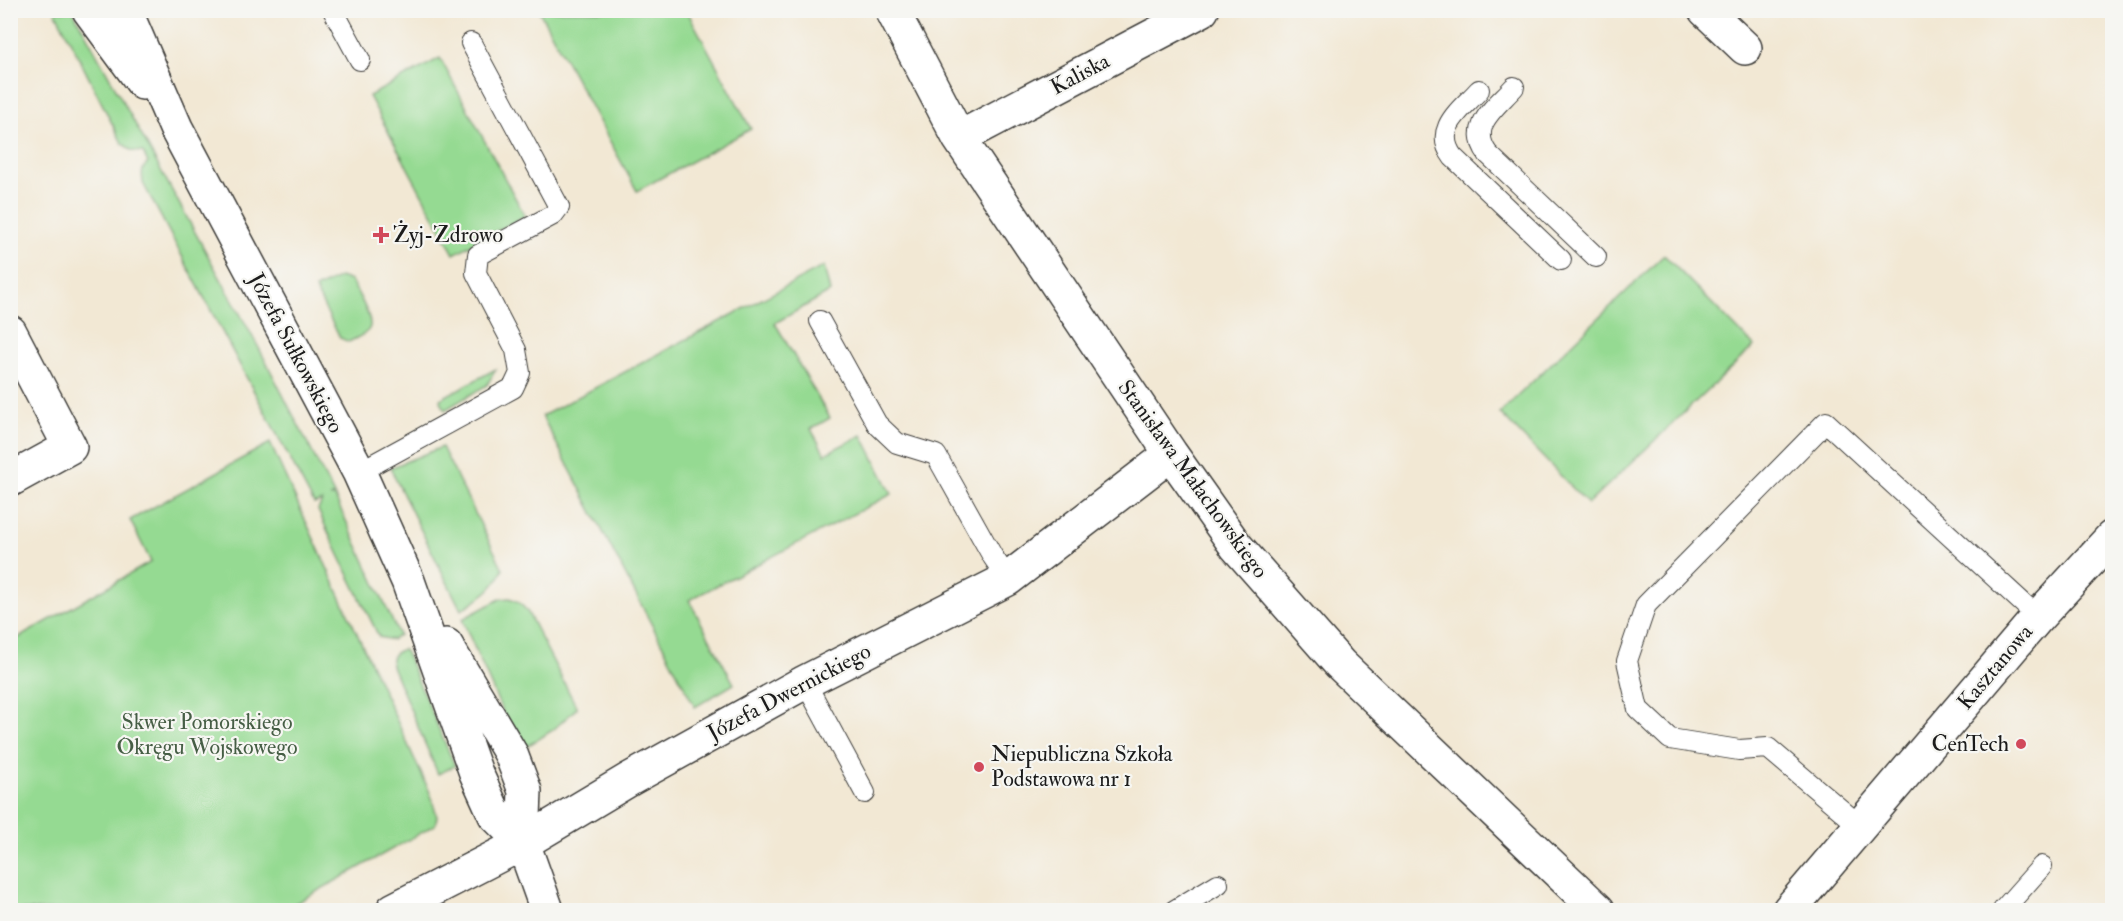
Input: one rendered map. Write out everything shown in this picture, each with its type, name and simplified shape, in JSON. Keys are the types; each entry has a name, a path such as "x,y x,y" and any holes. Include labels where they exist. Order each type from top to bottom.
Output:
{"street":[{"name":"Józefa Sułkowskiego","path":"89,10 176,128"},
{"name":"Józefa Sułkowskiego","path":"125,10 176,128 359,472 408,581 511,754 525,790 523,843 547,910"},
{"name":"Stanisława Małachowskiego","path":"892,10 959,138 1171,454 1236,546 1340,664 1598,910"},
{"name":"Kaliska","path":"959,138 1202,10"},
{"path":"1705,10 1745,48"},
{"path":"10,332 70,447 10,480"},
{"name":"Józefa Dwernickiego","path":"393,910 523,843 630,779 805,682 1008,579 1171,454"},
{"name":"Kasztanowa","path":"1789,910 2038,617 2112,537"}],"lane":[{"path":"333,10 360,60"},
{"path":"359,472 513,388 520,373 516,350 476,273 478,255 553,215 559,207 471,43"},
{"path":"1514,87 1482,124 1480,140 1482,147 1596,257"},
{"path":"1479,90 1448,127 1445,143 1447,150 1561,260"},
{"path":"820,321 877,424 897,444 936,455 1008,579"},
{"path":"1860,826 1768,748 1740,750 1670,739 1638,709 1627,661 1646,605 1826,422 2038,617"},
{"path":"805,682 864,793"},
{"path":"2003,910 2042,866"},
{"path":"1175,910 1218,884"}],"green space":[{"path":"55,11 73,11 260,350 334,495 330,497 335,497 399,635 392,640 379,637 318,510 322,501 314,504 143,183 143,169 148,163 143,152 132,151 122,143"},
{"path":"539,11 687,11 751,129 637,191"},
{"path":"440,58 525,216 454,254 369,96"},
{"path":"1664,255 1754,346 1588,504 1500,413"},
{"path":"824,266 830,292 775,323 830,418 811,429 825,454 862,435 892,494 689,600 734,684 695,707 542,416"},
{"path":"340,277 351,281 364,305 370,325 368,331 349,342 340,338 315,289"},
{"path":"496,369 487,385 445,410 440,399"},
{"name":"Skwer Pomorskiego Okręgu Wojskowego","path":"270,443 431,795 437,817 435,825 284,910 11,910 11,642 151,562 130,520"},
{"path":"442,447 503,569 491,588 461,610 390,468"},
{"path":"510,598 519,602 527,611 577,708 553,730 524,748 518,747 462,619 500,599"},
{"path":"403,649 455,766 438,774 392,666 393,655"}],"place":[{"name":"Żyj-Zdrowo","path":"381,235"},
{"name":"CenTech","path":"2021,744"},
{"name":"Niepubliczna Szkoła Podstawowa nr 1","path":"979,767"}]}
